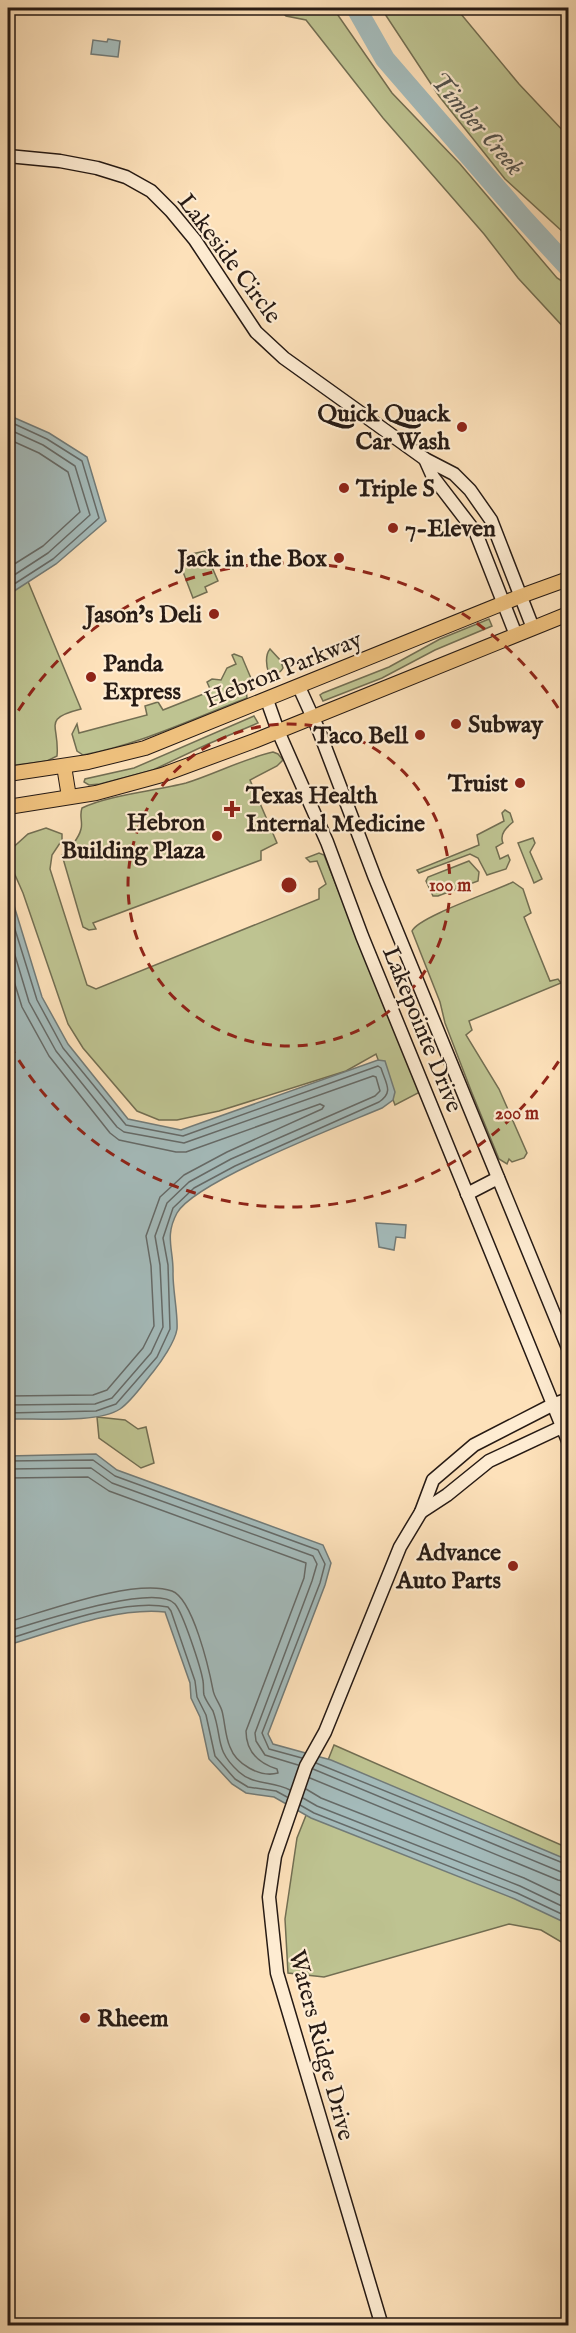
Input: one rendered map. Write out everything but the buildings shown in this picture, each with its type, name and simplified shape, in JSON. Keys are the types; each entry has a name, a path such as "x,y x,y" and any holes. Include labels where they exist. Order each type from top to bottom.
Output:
{"main road":[{"name":"Hebron Parkway","path":"8,774 64,766 145,748 568,579"},
{"path":"8,807 96,793 162,776 568,614"},
{"path":"64,766 69,797"}],"street":[{"name":"Lakeside Circle","path":"8,156 60,161 97,168 126,177 151,192 171,211 195,240 256,332 284,358 425,459 454,474 470,490 491,520 533,628"},
{"name":"Lakeside Circle","path":"425,459 433,477 476,533 516,635"},
{"name":"Lakepointe Drive","path":"299,687 568,1348"},
{"name":"Lakepointe Drive","path":"267,700 278,731 327,842 362,936 552,1405 565,1425 568,1441"},
{"path":"467,1194 498,1178"},
{"name":"Waters Ridge Drive","path":"382,2325 277,1973 269,1897 275,1856 306,1766 325,1732 400,1547 421,1512 434,1480 474,1445 568,1399"},
{"name":"Waters Ridge Drive","path":"421,1512 447,1496 489,1461 565,1425"}],"green space":[{"path":"278,8 333,8 392,93 460,164 557,278 568,285 568,332 518,278 484,234 383,118 306,20 286,16"},
{"path":"381,8 456,8 519,84 568,136 568,241 564,233 505,179 439,96"},
{"path":"205,551 218,581 205,587 207,592 193,598 180,564 187,555"},
{"path":"27,579 81,709 61,716 57,720 55,725 57,756 47,761 8,766 8,592"},
{"path":"489,619 492,626 435,650 382,678 323,701 320,695 389,667 440,639"},
{"path":"270,649 281,661 283,668 275,674 269,674 267,668"},
{"path":"232,655 242,657 253,683 246,689 247,698 125,744 83,755 77,751 72,734 77,724 79,733 147,715 145,706 158,702 163,710 211,691 207,682 212,679 221,680 227,668 236,664"},
{"path":"254,716 258,723 153,770 100,784 89,785 84,782 85,779 134,768"},
{"path":"273,752 283,760 277,766 250,780 277,843 261,851 261,860 93,923 96,929 89,930 83,927 62,855 73,844 80,832 82,808 119,796 186,783"},
{"path":"505,810 510,813 513,822 503,834 503,843 496,847 500,859 508,855 510,860 506,869 487,875 478,858 470,854 419,873 417,870 479,845 477,835 504,821 502,813"},
{"path":"46,828 62,834 62,840 52,855 50,869 87,985 96,989 319,899 319,889 326,884 317,861 310,862 306,858 319,853 324,855 420,1092 395,1105 376,1054 346,1071 219,1111 177,1120 159,1120 137,1111 83,1048 68,1024 23,893 8,859 8,852 28,834"},
{"path":"533,838 535,843 530,852 542,879 534,883 518,843"},
{"path":"469,861 479,872 478,881 433,896 426,881 428,877"},
{"path":"513,882 523,889 531,913 524,917 550,981 558,979 561,983 469,1021 472,1030 466,1035 499,1089 527,1153 524,1158 512,1162 509,1159 507,1164 499,1159 472,1093 412,931 417,925 442,912"},
{"path":"97,1417 125,1420 138,1429 146,1427 154,1463 141,1468 99,1438"},
{"path":"334,1745 568,1848 568,1946 541,1930 509,1924 324,1977 288,1973 285,1919 297,1838"}],"water":[{"path":"108,39 120,41 118,57 91,54 93,40 107,42"},
{"path":"8,415 49,433 87,457 106,521 56,564 8,595"},
{"path":"8,886 42,997 68,1044 128,1119 181,1130 378,1060 385,1061 395,1092 393,1100 382,1108 304,1140 211,1185 189,1200 177,1213 170,1237 177,1323 174,1340 160,1363 129,1402 110,1414 97,1417 8,1419"},
{"path":"376,1223 406,1225 405,1238 396,1237 394,1250 379,1247"},
{"path":"96,1454 117,1470 323,1545 331,1563 325,1585 268,1734 273,1744 331,1760 568,1860 568,1924 515,1899 311,1818 274,1797 246,1793 232,1784 209,1759 200,1717 191,1698 190,1683 165,1612 146,1611 106,1617 8,1645 8,1456"}],"waterway":[{"name":"Timber Creek","path":"356,8 385,59 568,267"}],"place":[{"name":"Quick Quack Car Wash","path":"462,427"},
{"name":"Triple S","path":"344,488"},
{"name":"7-Eleven","path":"393,528"},
{"name":"Jack in the Box","path":"339,558"},
{"name":"Jason's Deli","path":"214,614"},
{"name":"Panda Express","path":"91,677"},
{"name":"Subway","path":"456,724"},
{"name":"Taco Bell","path":"420,735"},
{"name":"Truist","path":"520,783"},
{"name":"Texas Health Internal Medicine","path":"232,809"},
{"name":"Hebron Building Plaza","path":"217,836"},
{"name":"Advance Auto Parts","path":"513,1566"},
{"name":"Rheem","path":"85,2018"}]}
